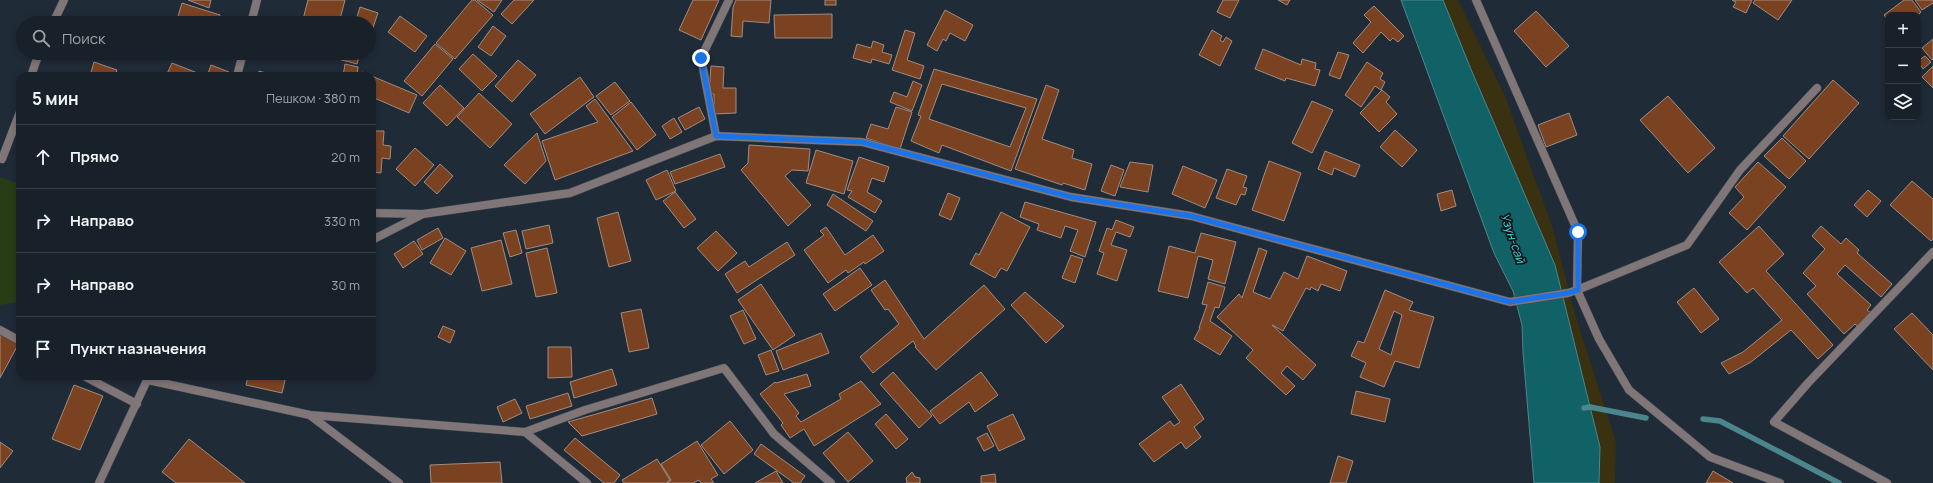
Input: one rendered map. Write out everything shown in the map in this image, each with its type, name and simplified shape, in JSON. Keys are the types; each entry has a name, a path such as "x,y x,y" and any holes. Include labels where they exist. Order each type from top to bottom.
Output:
{"street":[{"path":"56,16 64,0"},
{"path":"253,16 257,0"},
{"path":"716,136 701,58 729,0"},
{"path":"1476,0 1578,232 1578,290 1599,339 1629,390 1710,457 1780,483"},
{"path":"32,72 37,60"},
{"path":"238,72 241,60"},
{"path":"376,213 424,214 570,193 716,136 862,142 1071,197 1191,216 1510,302 1568,293 1578,290 1687,245 1740,170 1816,88"},
{"path":"2,159 16,122"},
{"path":"376,238 424,214"},
{"path":"1886,483 1774,422 1808,382 1933,252"},
{"path":"0,330 16,339"},
{"path":"158,380 310,415 525,432 585,410 724,368 774,434 831,483"},
{"path":"92,380 137,404"},
{"path":"99,483 148,380"},
{"path":"310,415 399,483"},
{"path":"525,432 587,483"}],"shaded area":[{"path":"0,177 16,183 16,302 0,305"}],"sand":[{"path":"1401,0 1458,0 1505,96 1553,229 1574,311 1616,442 1615,483 1534,483 1522,325 1513,291 1494,253"}],"water":[{"name":"Узун-сай","path":"1401,0 1443,0 1470,67 1555,265 1600,447 1599,483 1534,483 1522,325 1513,291 1494,253"}],"building":[{"path":"188,0 211,0 209,8"},
{"path":"308,0 345,0 341,16 304,16"},
{"path":"472,0 475,0 493,15 455,59 436,43"},
{"path":"477,0 502,0 494,12"},
{"path":"514,0 534,0 512,24 501,14"},
{"path":"693,0 719,0 701,40 679,30"},
{"path":"736,0 771,0 769,23 743,21 742,37 731,36 733,7"},
{"path":"825,0 836,0 836,5 825,5"},
{"path":"1223,0 1239,0 1230,18 1217,12"},
{"path":"1278,0 1290,0 1287,5"},
{"path":"1732,0 1752,0 1746,13 1733,7 1736,2"},
{"path":"1755,0 1792,0 1778,20 1753,3"},
{"path":"1904,0 1912,0 1921,12 1888,12"},
{"path":"1915,0 1933,0 1933,3 1922,10"},
{"path":"182,3 220,15 220,16 178,16"},
{"path":"1374,6 1404,36 1398,42 1393,38 1390,41 1381,32 1363,53 1353,43 1371,22 1364,15"},
{"path":"360,7 378,13 376,19 376,16 357,16"},
{"path":"945,10 973,25 965,41 950,33 946,41 943,39 937,51 927,45"},
{"path":"1536,11 1569,46 1546,67 1514,31"},
{"path":"832,14 832,38 775,38 774,15"},
{"path":"400,16 427,36 415,52 388,32"},
{"path":"493,26 506,36 491,56 478,47"},
{"path":"905,30 915,33 907,60 924,66 920,79 892,70"},
{"path":"1212,30 1222,36 1220,40 1223,42 1226,37 1232,41 1220,66 1199,55"},
{"path":"1933,39 1933,59 1932,60 1922,48"},
{"path":"873,41 884,45 882,52 892,55 889,64 872,59 871,63 853,58 857,44 871,48"},
{"path":"435,44 453,59 422,96 404,81"},
{"path":"1263,49 1301,65 1302,59 1316,63 1315,69 1320,70 1315,86 1286,78 1285,81 1255,69"},
{"path":"1338,52 1349,55 1340,79 1329,75"},
{"path":"473,54 497,76 482,91 459,69"},
{"path":"1925,56 1931,62 1923,69 1921,66 1921,59"},
{"path":"342,60 358,60 357,64"},
{"path":"518,60 536,75 512,102 495,86"},
{"path":"94,62 117,70 116,72 91,72"},
{"path":"1367,62 1383,73 1380,79 1385,82 1381,90 1375,86 1361,107 1345,95"},
{"path":"172,63 195,72 168,72"},
{"path":"345,64 358,67 357,72 344,72"},
{"path":"211,65 229,72 208,72"},
{"path":"711,66 724,67 723,88 736,88 736,113 714,114 714,94 709,94"},
{"path":"1933,66 1933,88 1922,77"},
{"path":"934,69 1037,99 1011,171 942,145 939,153 911,141 921,116 918,115","holes":["942,84 1026,108 1010,147 929,119"]},
{"path":"580,77 594,97 545,134 530,114"},
{"path":"376,78 417,95 409,113 376,99"},
{"path":"1833,80 1859,103 1809,159 1783,136"},
{"path":"913,81 922,85 912,111 890,102 894,92 907,97"},
{"path":"615,82 630,101 611,115 596,96"},
{"path":"440,85 464,108 447,126 423,103"},
{"path":"1046,85 1059,90 1042,139 1074,150 1072,158 1092,164 1085,190 1063,183 1062,185 1015,169"},
{"path":"1382,90 1390,97 1386,102 1397,114 1379,132 1360,113"},
{"path":"479,93 512,124 490,148 457,117"},
{"path":"1668,96 1715,148 1688,173 1640,120"},
{"path":"595,99 633,151 555,180 542,141 598,122 586,106"},
{"path":"1312,101 1333,110 1312,153 1292,143"},
{"path":"631,102 656,135 637,150 612,117"},
{"path":"699,107 705,119 685,130 678,118"},
{"path":"896,107 912,112 900,149 866,138 871,124 888,129"},
{"path":"1569,113 1577,135 1546,147 1538,125"},
{"path":"674,118 682,132 670,139 662,126"},
{"path":"1395,130 1417,150 1402,167 1380,147"},
{"path":"376,131 384,131 383,145 391,146 390,159 382,158 381,173 376,172"},
{"path":"537,133 546,161 525,184 504,165"},
{"path":"1782,138 1806,161 1789,179 1764,156"},
{"path":"749,145 810,149 808,171 792,170 785,176 811,205 788,226 741,170 748,163"},
{"path":"415,148 434,165 415,186 396,169"},
{"path":"816,150 853,161 844,194 806,183"},
{"path":"1325,151 1360,165 1355,177 1334,168 1332,175 1318,169"},
{"path":"720,154 725,167 675,184 670,172"},
{"path":"859,157 889,167 884,182 872,178 867,192 882,201 875,213 848,197 852,191 847,190"},
{"path":"1269,161 1301,173 1284,221 1252,210"},
{"path":"1130,162 1153,165 1148,192 1120,187"},
{"path":"1758,162 1786,187 1747,230 1729,213 1744,197 1735,187"},
{"path":"440,164 453,176 437,194 424,182"},
{"path":"1111,165 1124,170 1115,196 1101,191"},
{"path":"1183,166 1217,180 1205,208 1172,194"},
{"path":"1227,169 1247,176 1243,187 1247,188 1245,195 1241,194 1236,205 1216,198"},
{"path":"667,170 676,191 656,200 646,180"},
{"path":"1912,181 1933,199 1933,239 1931,241 1890,205"},
{"path":"1452,190 1456,206 1441,211 1437,194"},
{"path":"1868,190 1881,201 1867,217 1854,205"},
{"path":"675,192 696,219 684,228 663,201"},
{"path":"948,193 960,198 951,220 939,215"},
{"path":"833,194 873,221 866,231 827,205"},
{"path":"1025,202 1096,222 1085,257 1070,251 1078,230 1065,226 1061,238 1037,230 1039,224 1020,217"},
{"path":"618,212 631,261 609,267 597,218"},
{"path":"1001,212 1030,227 1007,271 1001,268 995,278 970,264 976,253 979,255"},
{"path":"1116,220 1134,227 1130,237 1116,232 1111,245 1127,250 1117,281 1097,274 1104,253 1099,251 1107,228 1112,230"},
{"path":"549,225 553,243 526,249 522,231"},
{"path":"1759,226 1784,254 1766,271 1833,345 1818,359 1791,330 1751,362 1729,374 1721,363 1743,352 1782,320 1753,288 1747,293 1719,262"},
{"path":"1821,226 1841,244 1846,238 1859,250 1857,253 1892,284 1881,297 1845,265 1837,274 1871,305 1867,310 1871,313 1858,327 1855,324 1844,334 1807,294 1816,286 1803,273 1825,249 1812,236"},
{"path":"826,227 845,255 873,235 884,251 848,273 846,270 828,283 804,250 824,235 820,231"},
{"path":"438,228 443,238 422,250 417,240"},
{"path":"516,230 522,253 510,257 503,233"},
{"path":"716,231 737,253 718,271 697,248"},
{"path":"1201,233 1236,242 1225,284 1208,279 1213,260 1198,256 1188,298 1158,291 1169,246 1195,253"},
{"path":"445,238 466,251 451,275 430,263"},
{"path":"501,240 512,284 482,291 471,248"},
{"path":"414,241 423,254 403,268 394,254"},
{"path":"787,242 795,255 737,293 725,274 745,261 749,267"},
{"path":"547,248 557,293 536,297 526,253"},
{"path":"1259,248 1267,251 1253,292 1270,299 1284,272 1298,279 1307,256 1347,271 1340,291 1321,284 1318,291 1311,287 1310,290 1306,288 1283,331 1272,325 1316,365 1303,380 1287,366 1281,373 1295,386 1286,395 1246,358 1253,350 1217,317 1239,294 1242,298"},
{"path":"1071,255 1083,259 1075,283 1062,278"},
{"path":"860,268 872,285 835,311 823,294"},
{"path":"885,280 924,339 984,285 1005,309 936,370 915,347 916,346 913,341 873,373 860,357 899,324 888,309 885,310 871,290"},
{"path":"1208,282 1225,287 1219,308 1215,307 1210,321 1232,336 1220,355 1194,339 1200,328 1207,305 1202,304"},
{"path":"761,284 795,335 773,350 738,300"},
{"path":"1694,288 1719,319 1701,333 1677,302"},
{"path":"1385,290 1413,302 1409,310 1434,317 1419,368 1395,361 1384,387 1360,377 1366,363 1351,356 1358,341 1364,343","holes":["1394,311 1402,315 1391,355 1379,349"]},
{"path":"1025,292 1064,326 1046,343 1011,305"},
{"path":"641,309 649,348 629,352 621,313"},
{"path":"743,310 756,339 744,344 730,316"},
{"path":"1912,313 1933,335 1933,370 1894,329"},
{"path":"443,326 455,331 450,343 438,337"},
{"path":"0,332 16,341 16,349 0,378"},
{"path":"821,333 829,353 783,370 776,351"},
{"path":"548,347 571,347 572,377 548,378"},
{"path":"771,350 779,371 766,375 758,355"},
{"path":"612,369 617,385 574,398 570,382"},
{"path":"893,372 932,416 919,428 880,384"},
{"path":"981,372 998,395 975,412 969,402 940,424 930,411"},
{"path":"807,374 811,386 784,394 799,413 796,416 801,422 841,399 839,394 861,381 881,404 814,446 804,429 790,438 781,425 783,423 760,394 775,382 776,383"},
{"path":"247,380 285,380 282,393 246,385"},
{"path":"1181,384 1204,419 1194,427 1201,437 1186,449 1181,442 1154,462 1139,444 1170,421 1174,426 1180,422 1162,397"},
{"path":"74,385 103,396 80,450 52,439"},
{"path":"1356,391 1390,399 1385,422 1351,414"},
{"path":"568,393 572,406 530,419 526,406"},
{"path":"652,398 657,414 582,436 568,422"},
{"path":"515,399 522,413 503,422 497,407"},
{"path":"886,414 908,439 896,449 875,424"},
{"path":"1013,414 1025,439 999,451 987,426"},
{"path":"730,421 753,450 724,474 701,445"},
{"path":"848,432 873,461 848,482 823,453"},
{"path":"987,433 994,446 984,451 977,438"},
{"path":"575,438 620,475 614,483 604,483 564,450"},
{"path":"189,439 245,483 176,483 162,472"},
{"path":"697,441 718,475 711,479 714,483 701,483 699,480 693,483 667,483 671,480 661,464"},
{"path":"0,442 13,451 0,468"},
{"path":"761,444 805,476 800,483 794,483 754,454"},
{"path":"1338,456 1353,461 1346,483 1330,483"},
{"path":"657,459 670,480 666,483 624,483 622,480"},
{"path":"500,462 502,483 431,483 430,465"},
{"path":"776,471 783,483 755,483"},
{"path":"1713,471 1733,483 1706,483"},
{"path":"912,472 915,477 920,478 920,483 907,483 906,478"},
{"path":"995,474 996,483 981,483 981,476"}],"waterway":[{"path":"1584,408 1590,407 1646,418"},
{"path":"1703,419 1720,421 1839,483"}],"route":[{"path":"701,58 716,136 862,142 1071,197 1191,216 1510,302 1568,293 1578,290 1578,232"}]}
